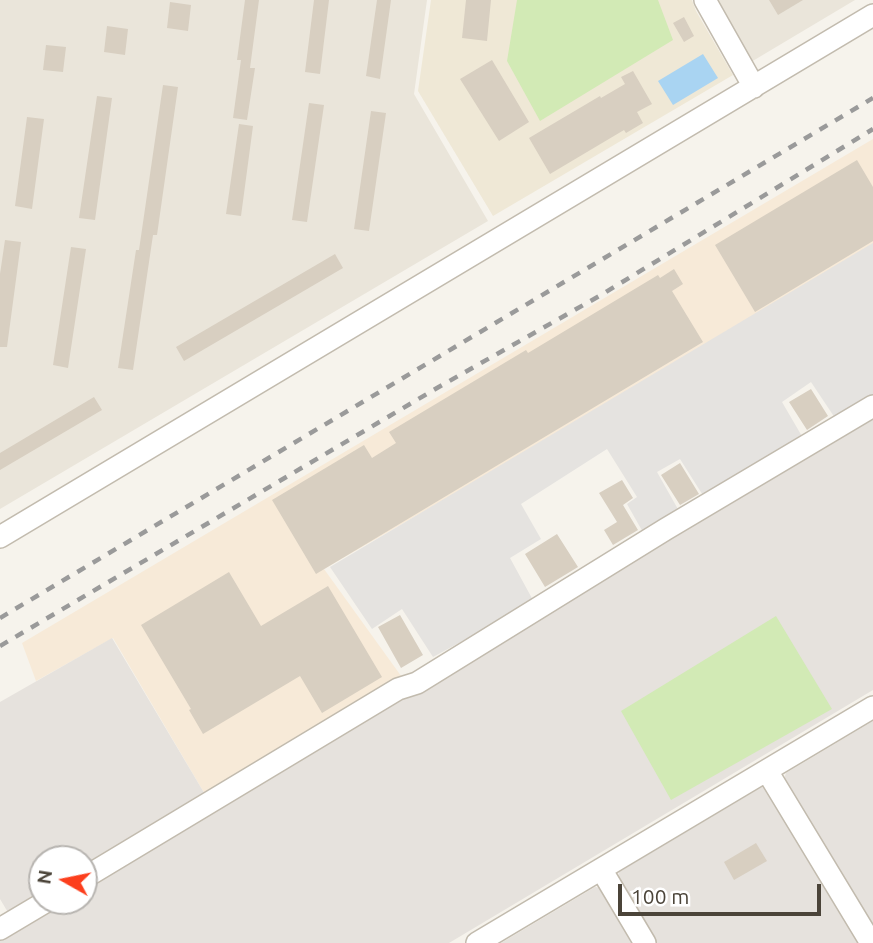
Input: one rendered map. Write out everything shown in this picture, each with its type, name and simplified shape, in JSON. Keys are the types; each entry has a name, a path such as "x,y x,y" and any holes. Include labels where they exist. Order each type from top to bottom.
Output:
{"street":[{"path":"705,0 754,87"},
{"path":"0,537 873,15"},
{"path":"98,870 398,689 417,683 873,405"},
{"path":"477,943 873,707"},
{"path":"767,771 871,943"},
{"path":"601,869 645,943"},
{"path":"0,929 28,912"}],"shaded area":[{"path":"0,0 427,0 414,94 488,221 0,509"},
{"path":"431,0 692,0 733,75 493,216 418,91"},
{"path":"715,0 855,0 751,62"},
{"path":"873,139 873,252 324,569 404,680 206,796 113,638 36,681 22,643"},
{"path":"873,243 873,394 835,418 811,382 782,402 803,438 704,497 680,459 657,472 679,511 644,534 627,504 637,497 607,449 521,504 541,539 510,558 534,602 433,657 402,609 372,629 330,567"},
{"path":"873,418 873,690 449,943 0,943 0,939 40,915 98,915 98,881"},
{"path":"112,638 206,796 98,861 98,845 28,845 28,902 9,914 0,899 0,702"},
{"path":"873,721 873,928 784,779 786,773"},
{"path":"762,787 768,788 860,943 656,943 618,879 619,872"},
{"path":"595,887 603,888 635,943 501,943"}],"green space":[{"path":"517,0 658,0 673,40 540,121 507,61"},
{"path":"776,616 832,709 671,800 621,711"}],"water":[{"path":"703,54 718,78 673,105 658,81"}],"building":[{"path":"245,0 259,0 250,68 255,68 247,120 233,118"},
{"path":"314,0 329,0 320,74 305,72"},
{"path":"377,0 391,0 380,79 366,76"},
{"path":"466,0 491,0 487,41 462,38"},
{"path":"769,0 803,0 778,15"},
{"path":"170,2 191,5 188,31 167,28"},
{"path":"684,17 694,36 684,42 673,23"},
{"path":"107,26 128,29 125,55 104,52"},
{"path":"46,45 66,47 63,72 43,70"},
{"path":"492,60 529,122 499,141 460,79"},
{"path":"633,71 652,104 637,112 643,123 626,133 624,130 550,174 529,138 625,84 621,77"},
{"path":"163,85 178,87 157,235 153,235 133,370 118,368 136,250 139,250"},
{"path":"97,96 112,98 95,220 79,218"},
{"path":"309,103 324,105 307,222 292,220"},
{"path":"371,111 386,113 369,231 354,229"},
{"path":"27,117 44,119 32,209 15,206"},
{"path":"239,124 253,126 241,216 226,214"},
{"path":"857,160 873,187 873,241 755,312 715,245"},
{"path":"5,240 21,242 7,347 0,347 0,274"},
{"path":"71,247 86,249 68,368 53,365"},
{"path":"335,254 343,268 184,361 176,347"},
{"path":"674,269 683,284 672,291 703,342 316,574 272,500 364,445 372,458 396,443 389,432 526,350 528,353 658,275 660,278"},
{"path":"811,389 828,416 807,430 789,402"},
{"path":"94,397 102,410 0,470 0,453"},
{"path":"680,463 699,494 680,505 661,475"},
{"path":"622,480 633,498 623,505 638,530 613,545 604,530 617,522 599,493"},
{"path":"557,534 578,567 545,587 525,554"},
{"path":"229,572 261,626 328,586 382,677 322,713 300,676 203,734 141,625"},
{"path":"400,615 423,655 401,668 378,627"},
{"path":"756,843 767,861 734,880 724,862"}],"railway":[{"path":"0,618 873,98"},
{"path":"0,646 437,388 601,295 873,129"}]}
